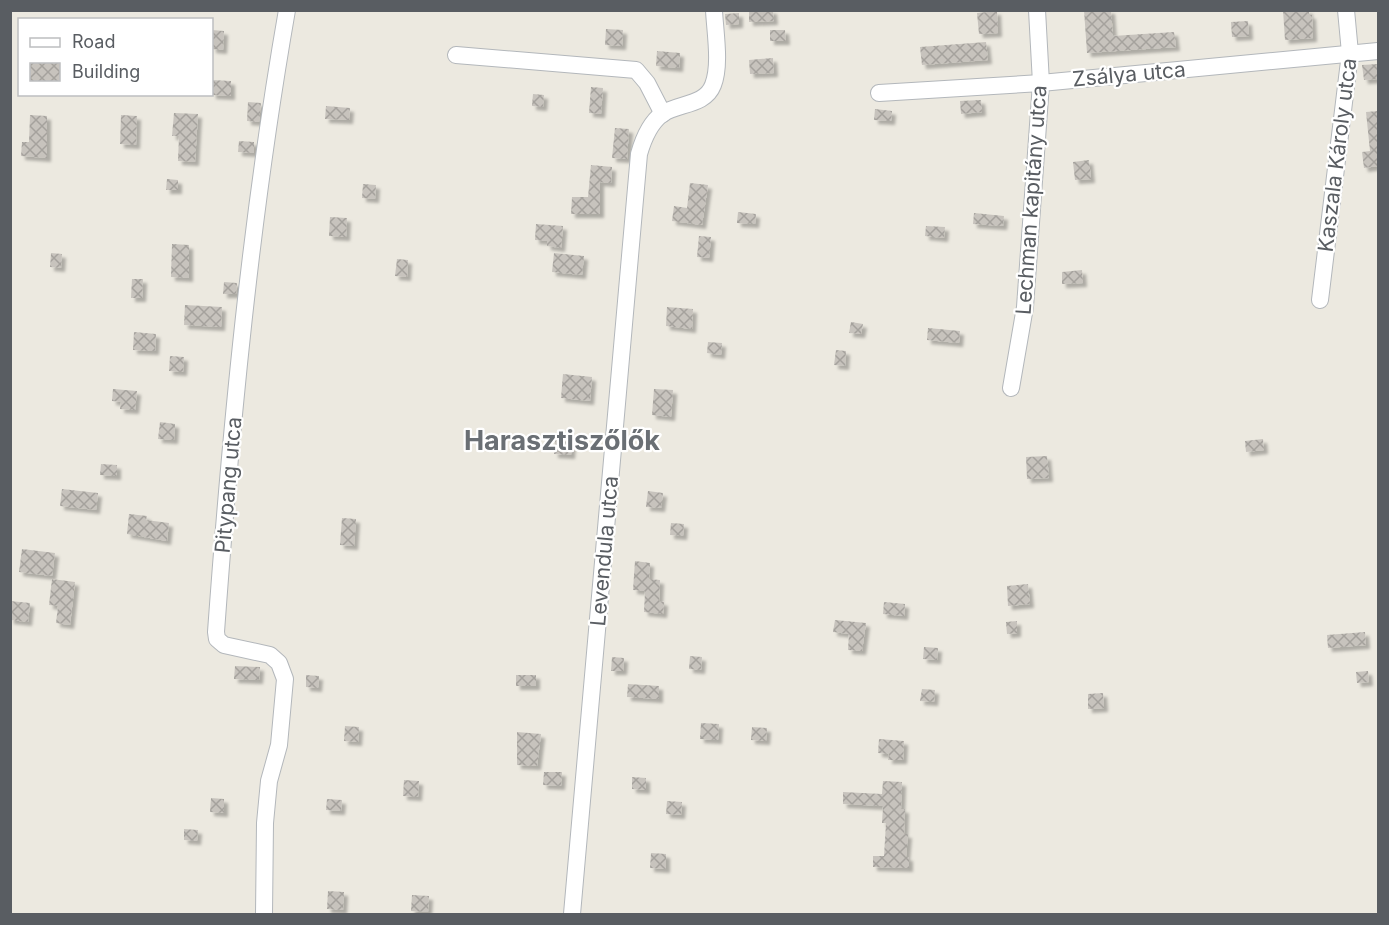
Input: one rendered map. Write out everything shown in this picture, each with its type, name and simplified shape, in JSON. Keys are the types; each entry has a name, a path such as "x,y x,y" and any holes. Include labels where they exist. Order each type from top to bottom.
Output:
{"street":[{"name":"Pitypang utca","path":"264,915 266,812 269,781 279,745 285,679 279,663 270,655 224,645 217,639 216,632 243,328 273,91 287,10"},
{"path":"456,55 636,70 647,83 663,114 701,99 710,91 716,72 714,10"},
{"name":"Lechman kapitány utca","path":"1011,388 1025,306 1041,83 1037,10"},
{"name":"Kaszala Károly utca","path":"1320,300 1350,53 1346,10"},
{"name":"Zsálya utca","path":"879,93 1041,83 1378,51"},
{"name":"Levendula utca","path":"572,915 639,154 647,133 663,114"}],"building":[{"path":"749,10 773,10 774,21 749,22"},
{"path":"1084,10 1111,10 1113,36 1174,32 1176,47 1087,53"},
{"path":"1283,10 1309,10 1309,15 1312,15 1313,38 1285,40"},
{"path":"997,11 998,33 979,34 977,13"},
{"path":"739,13 739,24 726,25 725,14"},
{"path":"1248,21 1249,36 1232,37 1231,22"},
{"path":"606,29 623,30 622,46 605,45"},
{"path":"213,30 224,31 223,50 213,49"},
{"path":"770,30 785,30 786,41 770,41"},
{"path":"986,42 988,60 922,65 920,47"},
{"path":"657,51 680,53 679,68 656,66"},
{"path":"773,58 774,73 750,74 749,60"},
{"path":"1378,64 1378,79 1364,80 1362,65"},
{"path":"213,80 231,81 231,96 213,95"},
{"path":"591,87 603,88 601,114 589,113"},
{"path":"533,94 544,95 543,107 532,106"},
{"path":"981,100 982,112 961,114 960,101"},
{"path":"248,102 261,103 259,122 247,121"},
{"path":"326,106 350,108 349,120 325,119"},
{"path":"875,109 892,111 891,121 874,120"},
{"path":"1378,111 1378,166 1364,168 1362,152 1370,151 1366,112"},
{"path":"174,113 198,114 195,162 178,161 179,136 172,136"},
{"path":"30,115 47,116 47,158 21,156 22,142 29,142"},
{"path":"121,115 137,116 136,145 120,144"},
{"path":"615,128 629,129 627,159 612,158"},
{"path":"239,141 254,142 254,153 238,152"},
{"path":"1089,160 1091,179 1075,180 1073,162"},
{"path":"591,165 612,167 611,183 600,182 600,214 571,214 572,197 588,197"},
{"path":"167,179 178,180 178,190 166,190"},
{"path":"690,183 708,185 702,225 672,221 674,206 687,208"},
{"path":"363,184 376,185 375,199 362,198"},
{"path":"738,212 756,214 755,224 737,223"},
{"path":"974,213 1004,216 1003,226 973,224"},
{"path":"330,217 347,218 346,237 329,236"},
{"path":"536,224 563,226 561,248 547,246 547,241 535,240"},
{"path":"926,226 945,227 944,238 925,236"},
{"path":"699,236 711,237 709,258 697,257"},
{"path":"172,244 189,245 189,278 171,277"},
{"path":"51,253 62,254 61,268 50,267"},
{"path":"554,253 584,256 582,275 552,272"},
{"path":"397,259 408,260 407,277 395,276"},
{"path":"1082,270 1083,283 1062,284 1062,272"},
{"path":"132,279 143,279 142,298 131,298"},
{"path":"224,282 237,283 236,294 223,294"},
{"path":"185,305 222,307 221,327 184,325"},
{"path":"667,307 693,309 692,329 666,326"},
{"path":"851,322 863,324 861,334 849,333"},
{"path":"928,328 960,331 959,343 927,340"},
{"path":"134,332 156,334 155,351 133,350"},
{"path":"708,342 722,343 721,355 707,353"},
{"path":"836,350 846,351 845,366 834,365"},
{"path":"170,356 184,357 183,372 169,371"},
{"path":"563,374 592,377 590,401 561,398"},
{"path":"113,389 137,391 135,410 120,409 121,402 112,401"},
{"path":"654,389 673,390 671,417 652,415"},
{"path":"160,422 175,424 174,440 158,439"},
{"path":"1263,439 1264,450 1246,452 1245,441"},
{"path":"555,440 572,442 571,455 554,454"},
{"path":"1047,456 1049,478 1027,479 1026,457"},
{"path":"101,464 117,465 117,476 100,475"},
{"path":"62,489 98,493 96,510 60,506"},
{"path":"648,491 663,493 661,508 646,507"},
{"path":"129,514 147,516 146,520 169,523 167,541 127,534"},
{"path":"342,518 356,519 354,546 340,545"},
{"path":"671,523 684,524 683,536 670,535"},
{"path":"22,549 55,553 52,576 19,572"},
{"path":"635,561 650,563 649,579 660,580 659,601 664,602 663,614 644,612 645,591 633,590"},
{"path":"52,579 75,582 70,625 56,623 58,606 49,605"},
{"path":"1028,584 1030,604 1008,606 1007,586"},
{"path":"10,601 30,603 28,622 10,620"},
{"path":"884,602 905,604 904,616 883,614"},
{"path":"835,620 866,623 862,651 848,650 849,634 833,632"},
{"path":"1017,621 1017,633 1007,634 1006,622"},
{"path":"1365,632 1366,645 1328,648 1327,635"},
{"path":"924,647 938,648 937,660 923,659"},
{"path":"690,656 702,657 701,670 689,669"},
{"path":"612,657 624,658 623,671 611,671"},
{"path":"235,666 260,667 259,680 234,679"},
{"path":"1368,671 1369,682 1357,683 1356,672"},
{"path":"306,675 319,676 318,688 306,687"},
{"path":"516,675 536,675 536,686 516,686"},
{"path":"628,684 659,686 659,699 627,697"},
{"path":"922,689 935,690 934,702 920,701"},
{"path":"1103,693 1104,708 1088,709 1088,694"},
{"path":"701,723 719,724 718,740 700,739"},
{"path":"345,726 359,727 358,742 344,741"},
{"path":"752,727 767,728 766,741 751,740"},
{"path":"517,732 541,734 537,766 517,765"},
{"path":"879,739 904,741 903,760 888,760 889,754 878,753"},
{"path":"544,772 562,772 561,786 543,785"},
{"path":"632,777 646,778 646,790 632,789"},
{"path":"404,780 419,781 418,797 403,796"},
{"path":"883,781 902,782 901,809 905,809 904,834 908,834 906,857 909,857 909,868 873,867 873,856 884,856 886,823 882,823 883,806 843,804 843,792 882,794"},
{"path":"211,798 224,799 224,813 210,812"},
{"path":"327,799 342,800 341,811 326,810"},
{"path":"667,801 682,802 681,815 666,814"},
{"path":"184,829 198,830 197,841 184,840"},
{"path":"651,853 666,854 666,869 650,868"},
{"path":"328,891 344,892 343,910 327,909"},
{"path":"412,895 429,896 428,912 411,911"}],"district":[{"name":"Harasztiszőlők","path":"562,440"}]}
